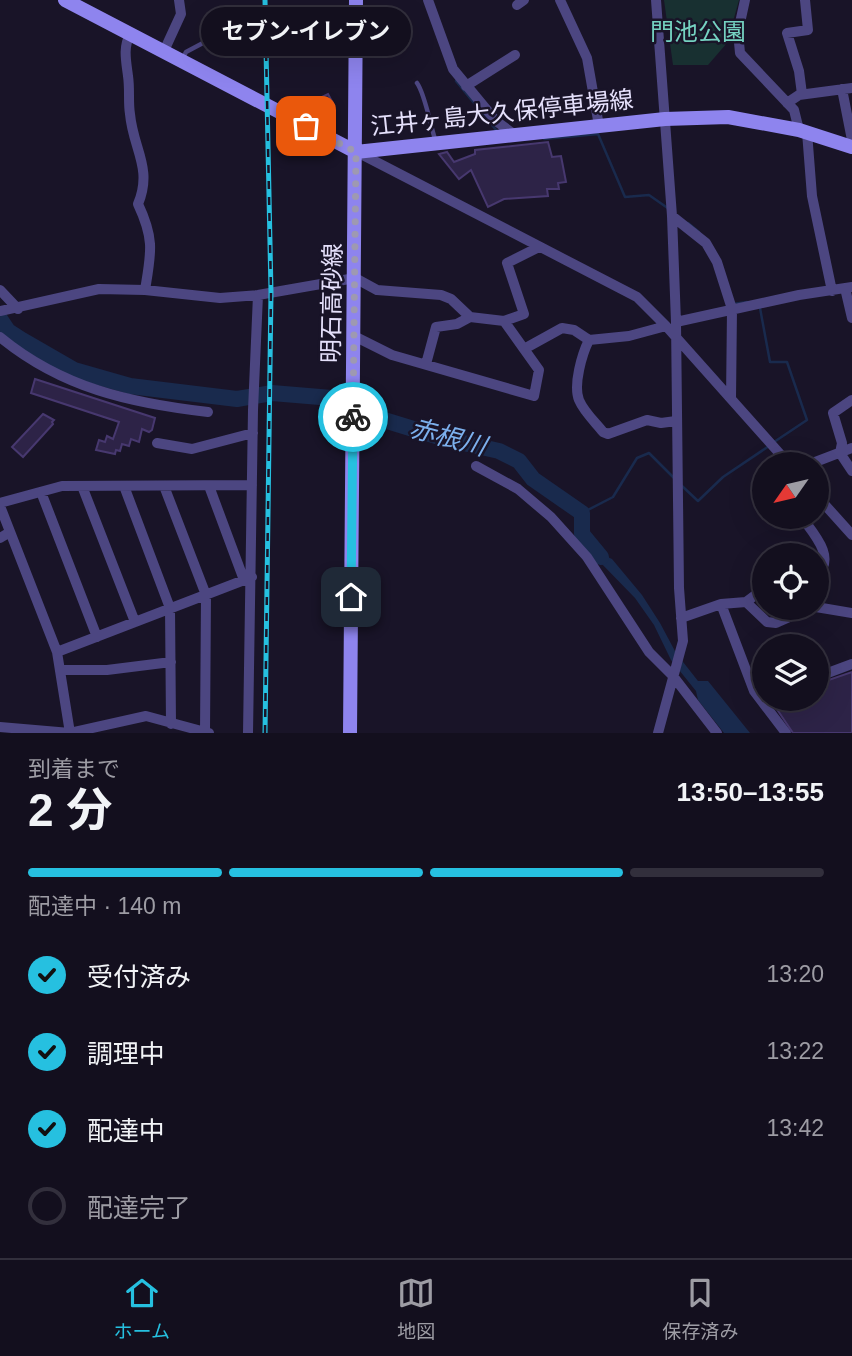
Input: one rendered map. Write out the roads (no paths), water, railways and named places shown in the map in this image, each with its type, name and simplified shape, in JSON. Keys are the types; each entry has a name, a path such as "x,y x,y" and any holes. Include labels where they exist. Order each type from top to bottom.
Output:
{"main road":[{"name":"江井ヶ島大久保停車場線","path":"65,0 356,152 665,119 728,117 803,131 852,147"},
{"name":"明石高砂線","path":"350,733 356,0"}],"street":[{"path":"164,51 181,14 179,0"},
{"path":"428,0 453,69 496,121 516,135"},
{"path":"560,0 587,58 598,126"},
{"path":"656,0 672,216 679,589 683,642 658,733"},
{"path":"745,0 738,32 740,53 794,110 803,131 812,196 832,291"},
{"path":"802,94 799,71 787,33 808,30 805,0"},
{"path":"130,34 125,45 130,116 145,173 144,191 138,205 149,226 151,250 145,290"},
{"path":"467,86 515,55"},
{"path":"788,103 802,94 847,89 852,140"},
{"path":"356,152 637,297 778,452"},
{"path":"672,216 706,243 717,262 732,309 731,399"},
{"path":"426,363 436,327 457,324 470,317 504,321 524,314 507,262 540,247"},
{"path":"0,311 99,289 145,290 220,298 258,295 355,278 377,290 441,295 451,299 470,317"},
{"path":"676,322 799,295 848,288 852,318"},
{"path":"0,290 18,309"},
{"path":"248,733 248,579 258,295"},
{"path":"354,336 392,355 534,396 539,370 504,321"},
{"path":"524,349 562,328 574,330 589,340 629,336 666,326"},
{"path":"0,337 55,373 102,392 151,405 208,412"},
{"path":"589,340 580,357 578,396 580,403 603,432 607,434 647,420 661,423 676,421"},
{"path":"852,400 833,413 842,443 840,453 852,471"},
{"path":"157,443 191,449 253,433"},
{"path":"830,457 852,448"},
{"path":"476,466 518,489 551,517 587,557 649,652 673,676 717,733"},
{"path":"164,486 206,595 207,732 146,716 70,733 57,652 0,505 62,486 252,485"},
{"path":"82,486 135,622"},
{"path":"124,486 170,608 171,724"},
{"path":"209,486 248,579"},
{"path":"41,492 97,637"},
{"path":"830,510 852,534"},
{"path":"0,538 10,532"},
{"path":"57,652 248,579"},
{"path":"681,618 720,604 746,602 752,598"},
{"path":"746,602 752,608"},
{"path":"720,604 752,686"},
{"path":"829,609 852,613"},
{"path":"765,620 776,623 783,620"},
{"path":"60,670 107,670 171,662"},
{"path":"829,673 852,664"},
{"path":"771,711 786,733"},
{"path":"0,727 70,733"}],"lane":[{"path":"182,60 186,52 218,36 217,28"},
{"path":"417,83 423,92 423,102 437,144"}],"water":[{"path":"587,540 603,555 612,559 642,595 676,653 698,681 708,681 750,733 724,733 671,660 654,625 635,598 600,562"}],"waterway":[{"path":"456,81 496,130"},
{"path":"544,139 598,134 625,197 649,195 669,209"},
{"path":"688,223 699,232"},
{"path":"733,304 747,302"},
{"path":"760,308 770,362 787,362 807,420 774,442"},
{"name":"赤根川","path":"0,319 8,331 74,370 130,386 237,399 272,393 332,398 384,420 446,439 499,451 519,461 533,479 582,513 582,534 601,557"},
{"path":"682,486 698,501 723,477 769,446"},
{"path":"582,513 613,497 637,458 649,453 675,479"}],"railway":[{"path":"265,0 271,292 265,733"}],"place":[{"name":"セブン-イレブン","path":"306,126"}],"park label":[{"name":"門池公園","path":"698,32"}]}
